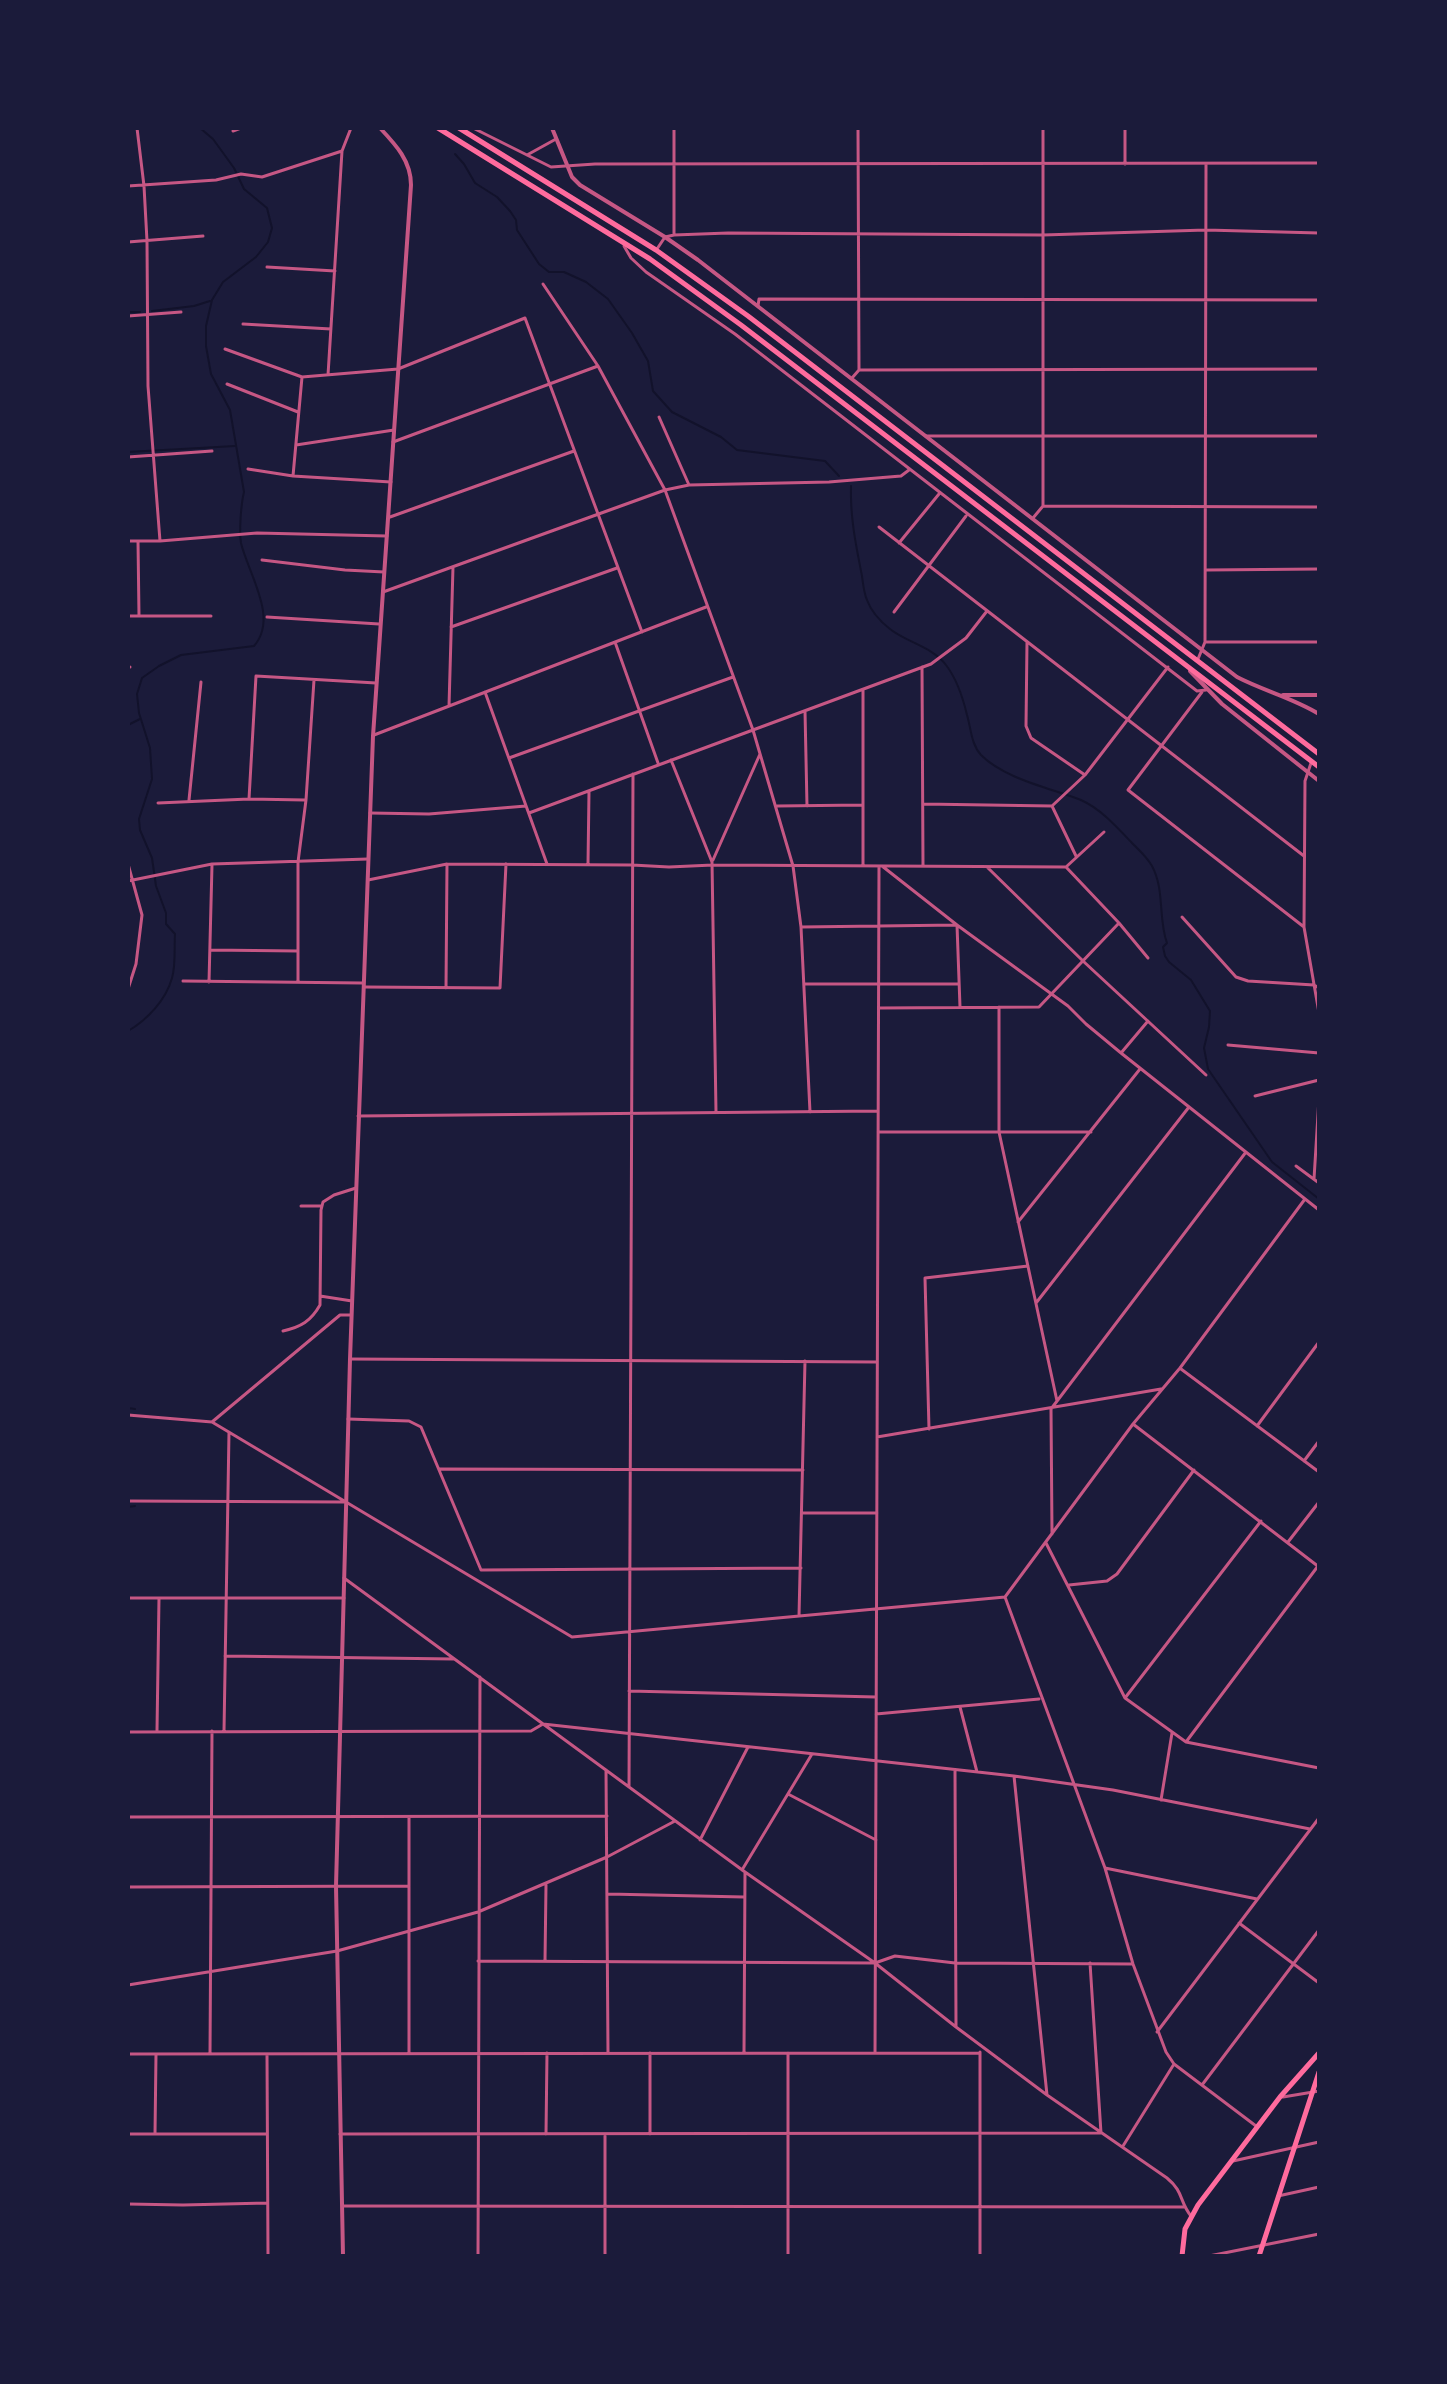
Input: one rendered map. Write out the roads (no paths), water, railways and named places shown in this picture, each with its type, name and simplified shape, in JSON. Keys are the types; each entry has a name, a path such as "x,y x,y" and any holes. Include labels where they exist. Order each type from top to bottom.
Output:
{"main road":[{"path":"438,128 650,259 741,325 1319,767"},
{"path":"459,128 656,250 748,316 1319,754"},
{"path":"1182,2256 1185,2229 1191,2216 1280,2097 1319,2053"},
{"path":"1259,2256 1294,2147 1316,2092 1319,2072"}],"street":[{"path":"137,128 144,186 148,386 160,541"},
{"path":"233,131 241,128"},
{"path":"328,375 342,151 351,128"},
{"path":"343,2256 336,1886 351,1315 373,736 411,170 380,128"},
{"path":"473,128 551,167 585,164 1319,163"},
{"path":"552,128 572,177 580,185 665,237 758,306 1237,677 1319,714"},
{"path":"674,128 674,235"},
{"path":"851,379 859,370 858,128"},
{"path":"1033,518 1043,506 1043,128"},
{"path":"1125,128 1125,164"},
{"path":"527,155 556,139"},
{"path":"128,186 216,180 241,174 262,177 342,151"},
{"path":"1198,659 1205,642 1206,164"},
{"path":"656,250 665,237 728,233 1043,235 1206,230 1319,233"},
{"path":"128,242 203,236"},
{"path":"622,241 631,258 646,272 711,316 1197,691 1204,691"},
{"path":"267,267 335,271"},
{"path":"543,284 598,366 665,490 753,730 793,866 801,927 810,1112"},
{"path":"758,306 759,299 1319,300"},
{"path":"128,316 181,312"},
{"path":"225,349 302,377 398,369 525,318 642,632"},
{"path":"243,324 331,329"},
{"path":"393,442 598,366"},
{"path":"859,370 1319,369"},
{"path":"293,476 302,377"},
{"path":"227,384 299,413"},
{"path":"659,417 689,485"},
{"path":"296,445 394,430"},
{"path":"926,436 1319,436"},
{"path":"128,457 212,451"},
{"path":"388,518 574,451"},
{"path":"248,469 293,476 391,482"},
{"path":"383,592 665,490 689,485 829,482 901,476 909,470"},
{"path":"899,543 939,494"},
{"path":"1043,506 1319,507"},
{"path":"894,612 966,515"},
{"path":"879,527 1304,856"},
{"path":"128,541 257,533 387,536"},
{"path":"138,541 139,616"},
{"path":"262,560 384,572"},
{"path":"449,706 453,567"},
{"path":"451,627 618,568"},
{"path":"1205,570 1319,569"},
{"path":"373,736 706,607"},
{"path":"529,813 931,664 966,638 987,611"},
{"path":"128,616 211,616"},
{"path":"267,617 380,624"},
{"path":"615,642 659,765"},
{"path":"1027,642 1028,733 1085,775"},
{"path":"1205,642 1319,642"},
{"path":"922,667 923,866"},
{"path":"923,804 1052,806 1085,775 1168,667"},
{"path":"1188,668 1204,691 1319,781"},
{"path":"249,799 256,676 376,683"},
{"path":"509,758 733,677"},
{"path":"298,982 298,862 306,800 314,680"},
{"path":"189,800 201,682"},
{"path":"863,689 863,866"},
{"path":"1204,691 1128,790 1304,927"},
{"path":"485,692 547,864"},
{"path":"1281,695 1319,695"},
{"path":"805,711 807,806"},
{"path":"712,864 760,754"},
{"path":"1319,754 1312,762 1305,781 1304,856 1304,927 1319,1013"},
{"path":"671,760 712,864 716,1112"},
{"path":"629,1787 633,774"},
{"path":"588,864 589,790"},
{"path":"158,803 306,800"},
{"path":"777,806 863,805"},
{"path":"370,813 429,814 526,806"},
{"path":"1052,806 1077,857"},
{"path":"368,880 447,864 1066,867 1104,832"},
{"path":"130,881 212,864 368,859"},
{"path":"128,864 130,881 142,915 136,964 128,989"},
{"path":"209,982 212,864"},
{"path":"446,989 447,864"},
{"path":"183,981 500,988 506,864"},
{"path":"880,866 1053,994 1140,1069 1319,1210"},
{"path":"875,2053 880,866"},
{"path":"987,867 1206,1075"},
{"path":"1066,867 1148,958"},
{"path":"1182,917 1236,977 1319,988"},
{"path":"878,1008 1039,1007 1119,923"},
{"path":"801,927 957,925"},
{"path":"957,925 960,1007"},
{"path":"210,950 298,951"},
{"path":"128,962 136,964"},
{"path":"804,984 959,984"},
{"path":"999,1007 999,1132 1057,1401"},
{"path":"1121,1053 1148,1021"},
{"path":"1228,1045 1319,1053"},
{"path":"1018,1222 1140,1069"},
{"path":"1255,1096 1319,1080"},
{"path":"1314,1179 1319,1098"},
{"path":"1036,1303 1189,1107"},
{"path":"358,1116 878,1111"},
{"path":"878,1132 1091,1132"},
{"path":"1052,1534 1051,1409 1246,1152"},
{"path":"1296,1166 1319,1183"},
{"path":"283,1331 305,1324 320,1305 323,1202 356,1188"},
{"path":"128,1415 212,1422 572,1637 1005,1597 1305,1199"},
{"path":"301,1206 322,1207"},
{"path":"929,1429 925,1278 1028,1266"},
{"path":"320,1296 352,1301"},
{"path":"212,1422 340,1315 351,1315"},
{"path":"1257,1426 1319,1342"},
{"path":"350,1359 877,1362"},
{"path":"799,1616 805,1361"},
{"path":"1180,1368 1319,1472"},
{"path":"877,1437 1161,1389"},
{"path":"348,1419 415,1423 421,1427 481,1570"},
{"path":"1133,1424 1318,1567 1186,1742"},
{"path":"224,1731 229,1432"},
{"path":"1304,1461 1319,1441"},
{"path":"440,1469 803,1470"},
{"path":"1067,1585 1107,1581 1117,1574 1194,1470"},
{"path":"128,1501 346,1502"},
{"path":"1288,1542 1319,1502"},
{"path":"802,1513 877,1513"},
{"path":"1125,1698 1261,1521"},
{"path":"1046,1543 1125,1698 1186,1742 1319,1768"},
{"path":"481,1570 801,1568"},
{"path":"474,1579 481,1570"},
{"path":"344,1578 700,1840 875,1963 1047,2095 1179,2188 1184,2207 1191,2216"},
{"path":"1005,1597 1105,1868 1133,1964 1166,2052 1174,2064 1257,2127"},
{"path":"128,1598 344,1598"},
{"path":"157,1731 159,1598"},
{"path":"225,1656 455,1659"},
{"path":"478,2256 480,1677"},
{"path":"629,1691 876,1697"},
{"path":"876,1714 1041,1699"},
{"path":"960,1707 977,1772"},
{"path":"128,1732 531,1731 543,1724 1073,1784 1310,1829"},
{"path":"210,2054 212,1731"},
{"path":"1161,1800 1172,1733"},
{"path":"700,1840 748,1747"},
{"path":"744,2053 743,1871 812,1754"},
{"path":"606,1770 608,2053"},
{"path":"955,1770 956,2027"},
{"path":"1014,1776 1047,2095"},
{"path":"788,1794 876,1840"},
{"path":"128,1817 607,1816"},
{"path":"409,1817 409,2054"},
{"path":"1157,2032 1319,1818"},
{"path":"128,1985 337,1951 478,1912 607,1857 675,1821"},
{"path":"1105,1868 1257,1899"},
{"path":"545,1961 546,1885"},
{"path":"128,1887 409,1886"},
{"path":"608,1894 744,1897"},
{"path":"1239,1923 1319,1983"},
{"path":"1202,2085 1319,1930"},
{"path":"478,1961 875,1963 895,1956 955,1963 1133,1964"},
{"path":"1090,1963 1101,2133"},
{"path":"128,2054 979,2053 984,2048"},
{"path":"546,2134 547,2053"},
{"path":"650,2053 650,2134"},
{"path":"788,2053 788,2256"},
{"path":"979,2053 980,2256"},
{"path":"155,2134 156,2054"},
{"path":"267,2054 268,2256"},
{"path":"1123,2146 1174,2064"},
{"path":"1280,2097 1316,2092"},
{"path":"340,2134 1101,2133"},
{"path":"128,2134 267,2134"},
{"path":"605,2134 605,2256"},
{"path":"1231,2162 1319,2142"},
{"path":"1278,2196 1319,2187"},
{"path":"128,2204 267,2203"},
{"path":"341,2206 1184,2207"},
{"path":"1209,2256 1319,2234"}],"waterway":[{"path":"128,1031 160,1002 169,986 174,962 175,934 166,924 152,858 140,830 139,819 152,779 150,748 139,713 137,694 142,678 181,655 254,646 264,622 260,595 241,543 244,492 230,410 211,374 206,326 212,300 223,282 256,257 268,242 272,228 267,208 244,189 234,168 213,139 200,128"},
{"path":"455,154 475,183 497,197 510,211 516,220 517,230 539,264 549,272 564,272 586,282 608,299 648,361 653,391 672,412 721,437 737,450 825,461 839,476"},
{"path":"152,311 210,301"},
{"path":"128,312 140,312"},
{"path":"128,452 235,446"},
{"path":"851,486 856,543 864,591 871,608 890,629 934,654 946,665 959,688 973,741 981,755 1015,777 1081,800 1095,808 1148,860 1159,885 1167,943 1163,947 1165,956 1191,980 1210,1011 1204,1048 1208,1069 1272,1162 1319,1199"},
{"path":"128,725 140,719"},
{"path":"128,1408 135,1409"},
{"path":"128,1507 135,1506"}]}
